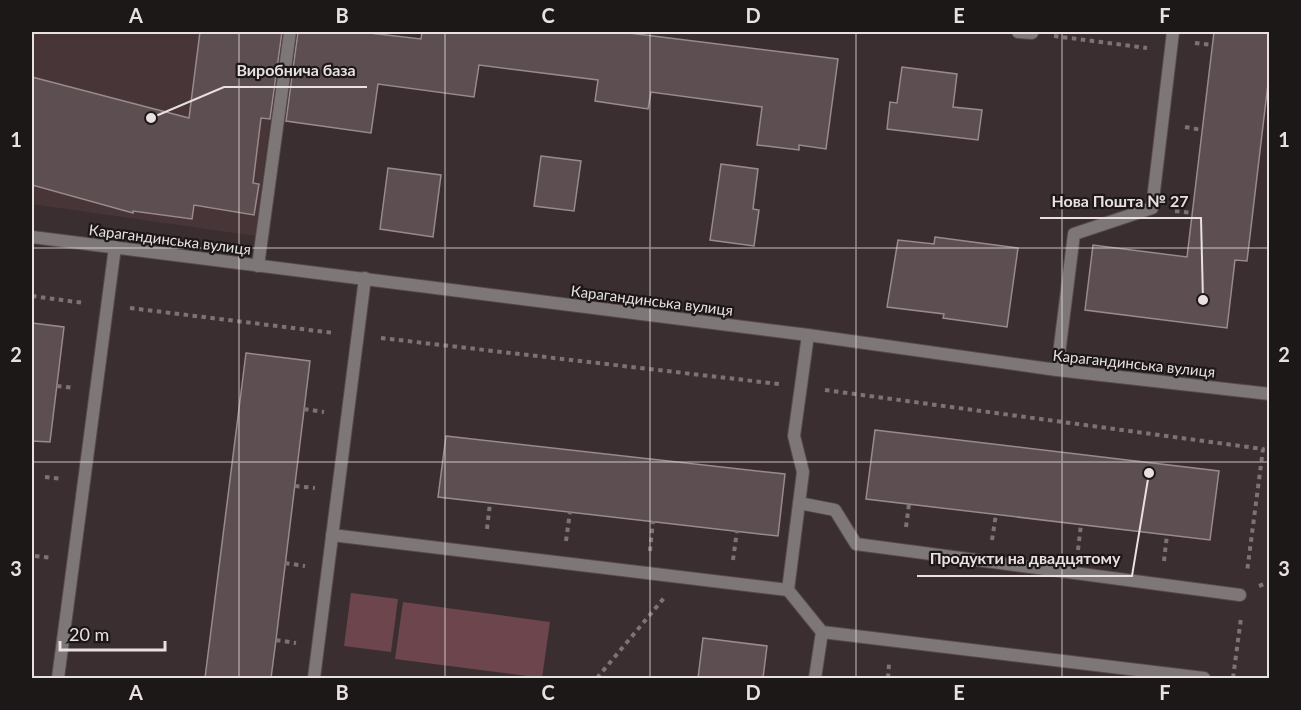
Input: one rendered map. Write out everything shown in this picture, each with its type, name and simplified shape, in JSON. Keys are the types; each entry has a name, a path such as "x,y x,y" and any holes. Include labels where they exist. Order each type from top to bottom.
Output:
{"street":[{"path":"258,266 290,32"},
{"path":"1018,32 1032,33"},
{"path":"1057,370 1074,234 1152,208 1173,32"},
{"name":"Карагандинська вулиця","path":"32,237 808,335 1057,370 1269,394"},
{"path":"58,678 115,247"},
{"path":"314,678 366,278"},
{"path":"788,590 803,472 794,436 808,335"},
{"path":"799,502 836,510 856,544 1240,594"},
{"path":"332,535 788,590 822,632 1204,678"},
{"path":"815,678 822,632"}],"path":[{"path":"1032,33 1171,51"},
{"path":"32,296 801,387 1263,449 1246,581"},
{"path":"597,678 682,577"},
{"path":"1233,678 1241,614"}],"shaded area":[{"path":"32,32 282,32 255,236 32,204"},
{"path":"351,593 398,599 391,652 344,646"},
{"path":"403,602 550,622 542,678 395,659"}],"building":[{"path":"200,32 282,32 270,119 261,118 253,183 259,184 254,215 194,205 192,219 133,211 133,213 32,185 32,77 189,118"},
{"path":"298,32 361,32 421,39 422,32 621,32 838,59 826,149 799,145 799,150 757,145 762,107 651,92 648,109 595,101 598,80 479,65 474,97 378,84 371,133 286,121"},
{"path":"1214,32 1269,32 1269,75 1247,261 1235,260 1227,328 1085,310 1093,245 1187,257"},
{"path":"902,67 957,74 953,107 982,110 978,140 887,129 890,102 897,103"},
{"path":"541,156 581,161 574,211 534,206"},
{"path":"721,164 758,169 753,209 759,210 754,246 710,240"},
{"path":"388,168 441,175 433,237 380,229"},
{"path":"935,237 1018,248 1007,327 943,318 944,314 887,307 898,240 934,244"},
{"path":"32,323 64,327 50,442 32,441"},
{"path":"246,353 310,361 276,640 271,678 205,678"},
{"path":"875,430 1219,471 1210,540 866,499"},
{"path":"446,436 785,474 778,536 438,497"},
{"path":"703,638 767,646 763,678 698,678"}],"place":[{"name":"Виробнича база","path":"151,118"},
{"name":"Нова Пошта № 27","path":"1203,300"},
{"name":"Продукти на двадцятому","path":"1149,473"}]}
